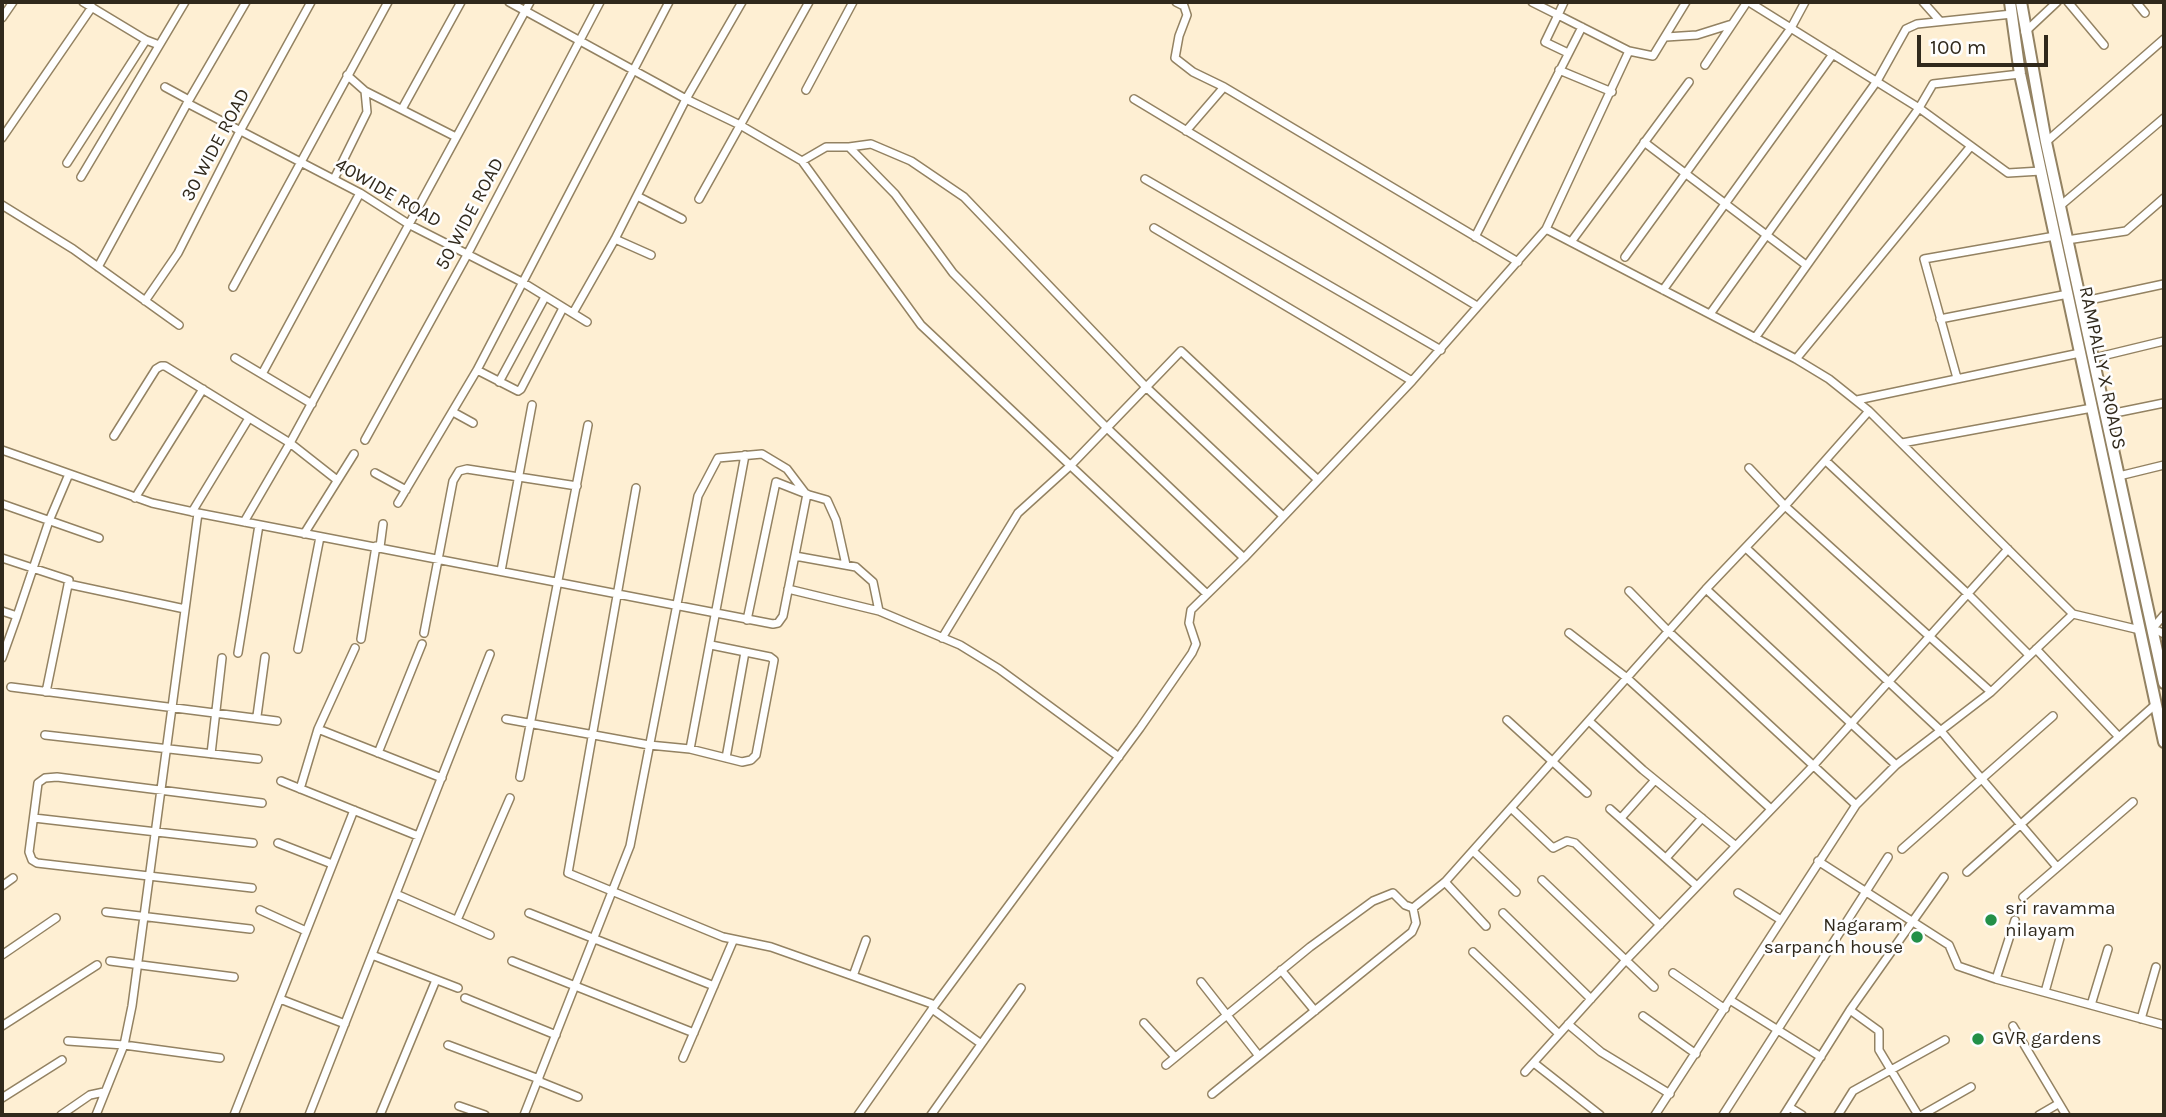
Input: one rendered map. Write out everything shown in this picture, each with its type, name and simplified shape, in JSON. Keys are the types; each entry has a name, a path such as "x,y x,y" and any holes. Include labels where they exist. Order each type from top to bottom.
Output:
{"main road":[{"name":"RAMPALLY X ROADS","path":"2010,2 2020,74 2092,408 2164,683"},
{"path":"2021,2 2046,142 2119,476 2148,629"},
{"name":"RAMPALLY X ROADS","path":"2148,629 2156,704 2164,742"}],"street":[{"path":"2,18 13,2"},
{"path":"83,2 159,45"},
{"path":"81,177 185,2"},
{"path":"98,267 246,2"},
{"name":"30 WIDE ROAD","path":"145,301 177,253 240,131 312,2"},
{"path":"233,287 388,2"},
{"path":"402,109 461,2"},
{"path":"509,2 803,161 920,325 1206,594"},
{"path":"244,522 312,404 530,2"},
{"name":"50 WIDE ROAD","path":"365,440 467,255 600,2"},
{"path":"398,503 477,370 668,2"},
{"path":"573,313 638,197 686,99 742,2"},
{"path":"699,199 809,2"},
{"path":"806,90 853,2"},
{"path":"1176,2 1184,6 1187,15 1175,58 1193,72 1224,87 1518,262"},
{"path":"1532,2 1629,51 1653,56 1686,2"},
{"path":"1564,2 1545,42 1568,53"},
{"path":"1705,65 1748,2 1919,108 2008,173 2041,171"},
{"path":"1626,257 1791,28 1805,2"},
{"path":"1923,2 1940,21"},
{"path":"2025,32 2057,2"},
{"path":"2068,2 2104,45"},
{"path":"2136,2 2145,13"},
{"path":"2,138 92,7"},
{"path":"1710,314 1877,81 1906,29 1917,24 2012,14"},
{"path":"1666,37 1697,35 1732,24"},
{"path":"1475,237 1582,27"},
{"path":"2046,142 2164,39"},
{"path":"67,163 146,40"},
{"path":"858,1115 1192,653 1196,644 1189,622 1191,610 1244,558 1441,350 1546,229 1629,51"},
{"path":"1663,290 1833,54"},
{"path":"1559,70 1612,92"},
{"path":"1755,338 1919,108 1933,84 2020,74"},
{"path":"347,75 365,91 456,137"},
{"path":"1571,242 1689,82"},
{"name":"40WIDE ROAD","path":"164,87 240,131 360,193 410,225 522,282 587,322"},
{"path":"1186,131 1224,87"},
{"path":"334,179 367,112 365,91"},
{"path":"1134,99 1477,306"},
{"path":"2060,206 2164,118"},
{"path":"1644,142 1806,265"},
{"path":"803,161 826,147 871,144 911,161 964,197 1146,387 1282,515"},
{"path":"1796,359 1971,146"},
{"path":"849,147 895,194 953,273 1107,428 1244,558"},
{"path":"1145,178 1441,350"},
{"path":"262,374 360,193"},
{"path":"638,197 682,219"},
{"path":"2067,240 2126,231 2164,198"},
{"path":"2,205 98,267 179,325"},
{"path":"1154,228 1412,381"},
{"path":"1546,229 1796,359 1829,379 1869,411 2073,614 2164,634"},
{"path":"1956,378 1924,259 2055,236"},
{"path":"615,239 651,255"},
{"path":"2080,302 2164,284"},
{"path":"1940,319 2068,294"},
{"path":"499,382 545,297"},
{"path":"477,370 518,391 521,389 563,308"},
{"path":"2094,358 2164,341"},
{"path":"942,638 1018,513 1071,465 1181,351 1317,479"},
{"path":"1857,400 2080,353"},
{"path":"235,358 312,404"},
{"path":"114,436 156,369 161,366 172,369 290,443 337,480"},
{"path":"135,498 203,389"},
{"path":"2105,415 2164,403"},
{"path":"501,571 532,405"},
{"path":"1902,443 2092,408"},
{"path":"1413,908 1445,882 1869,411"},
{"path":"453,412 473,423"},
{"path":"96,1115 124,1045 132,1006 185,609 195,513 249,418"},
{"path":"520,777 589,425"},
{"path":"2,450 135,498 195,513 559,582 676,605 747,620 778,623 783,616 807,494 787,469 762,454 718,458 698,496 676,605 630,846 524,1115"},
{"path":"304,534 354,454"},
{"path":"690,749 745,456"},
{"path":"1826,461 2029,655"},
{"path":"2119,476 2164,466"},
{"path":"1749,468 1785,506 1991,692"},
{"path":"424,633 453,481 458,471 467,469 577,486"},
{"path":"375,473 406,490"},
{"path":"2,658 49,521 69,474"},
{"path":"747,620 776,482 827,500 836,520 846,565"},
{"path":"636,488 568,873 733,941 771,947 934,1007 980,1043"},
{"path":"2,504 99,538"},
{"path":"361,639 383,524"},
{"path":"238,653 259,525"},
{"path":"298,649 320,537"},
{"path":"1745,548 1940,730 2057,867"},
{"path":"1525,1072 1626,960 1813,766 2008,549"},
{"path":"795,556 856,567 873,582 878,611"},
{"path":"2,558 69,580 46,692"},
{"path":"68,584 185,609"},
{"path":"788,589 878,611 960,645 999,669 1119,757"},
{"path":"1706,589 1896,765"},
{"path":"1629,591 1669,632 1856,805"},
{"path":"2,611 17,616"},
{"path":"1655,1115 1856,805 1896,765 1991,692 2073,614"},
{"path":"2148,629 2164,615"},
{"path":"1569,633 1627,678 1771,809"},
{"path":"377,753 422,644"},
{"path":"506,719 649,745 690,749 742,762 751,760 756,755 775,664 770,657 710,645"},
{"path":"300,789 318,729 355,648"},
{"path":"2036,649 2119,737"},
{"path":"726,758 745,652"},
{"path":"309,1115 490,654"},
{"path":"257,716 265,657"},
{"path":"211,754 222,658"},
{"path":"11,687 257,716 277,721"},
{"path":"1967,872 2156,704"},
{"path":"1902,849 2053,716"},
{"path":"1507,720 1587,793"},
{"path":"1589,721 1655,780 1736,846"},
{"path":"318,729 442,778"},
{"path":"46,735 258,759"},
{"path":"252,888 34,862 29,852 38,783 45,778 57,776 262,803"},
{"path":"1621,818 1655,780"},
{"path":"281,781 418,836"},
{"path":"457,920 510,798"},
{"path":"2023,897 2133,802"},
{"path":"1511,808 1553,848 1567,841 1575,843 1660,925"},
{"path":"1611,809 1697,886"},
{"path":"234,1115 354,810"},
{"path":"34,818 253,843"},
{"path":"1666,858 1702,818"},
{"path":"278,843 332,864"},
{"path":"1473,851 1516,892"},
{"path":"1723,1115 1888,857"},
{"path":"1818,861 1950,945 1958,966 2164,1025"},
{"path":"1784,1115 1850,1010 1944,877"},
{"path":"2,886 13,878"},
{"path":"1542,880 1654,986"},
{"path":"1445,882 1486,926"},
{"path":"1166,1065 1310,947 1380,897 1392,893 1405,905 1413,908"},
{"path":"1738,893 1781,920"},
{"path":"396,894 490,935"},
{"path":"1212,1094 1412,932 1416,923 1413,908"},
{"path":"260,910 306,931"},
{"path":"106,912 250,929"},
{"path":"529,913 714,986"},
{"path":"1503,913 1591,999"},
{"path":"2,956 56,918"},
{"path":"1996,979 2015,920"},
{"path":"2045,992 2060,938"},
{"path":"853,976 866,940"},
{"path":"683,1058 733,941"},
{"path":"2091,1005 2108,949"},
{"path":"1473,952 1559,1034"},
{"path":"372,955 458,988"},
{"path":"110,961 234,977"},
{"path":"512,961 694,1033"},
{"path":"3,1022 97,965"},
{"path":"2141,1019 2155,967"},
{"path":"1281,970 1315,1011"},
{"path":"1673,973 1725,1009"},
{"path":"380,1115 436,979"},
{"path":"1201,982 1259,1056"},
{"path":"931,1115 1021,988"},
{"path":"465,998 556,1035"},
{"path":"280,999 345,1024"},
{"path":"1730,1000 1821,1057"},
{"path":"1850,1010 1879,1031 1879,1050 1920,1115 1971,1087"},
{"path":"1643,1016 1696,1054"},
{"path":"1144,1023 1175,1057"},
{"path":"1568,1024 1601,1052 1670,1094"},
{"path":"2013,1026 2066,1115"},
{"path":"1838,1115 1853,1091 1892,1072 1945,1040"},
{"path":"68,1041 124,1045 220,1058"},
{"path":"448,1045 578,1097"},
{"path":"2,1098 62,1060"},
{"path":"1534,1063 1600,1115"},
{"path":"61,1115 90,1095 104,1092"},
{"path":"2039,1115 2058,1104"},
{"path":"459,1106 485,1115"},
{"path":"1789,1107 1802,1115"}],"place":[{"name":"sri ravamma nilayam","path":"1991,920"},
{"name":"Nagaram sarpanch house","path":"1917,937"},
{"name":"GVR gardens","path":"1978,1039"}]}
